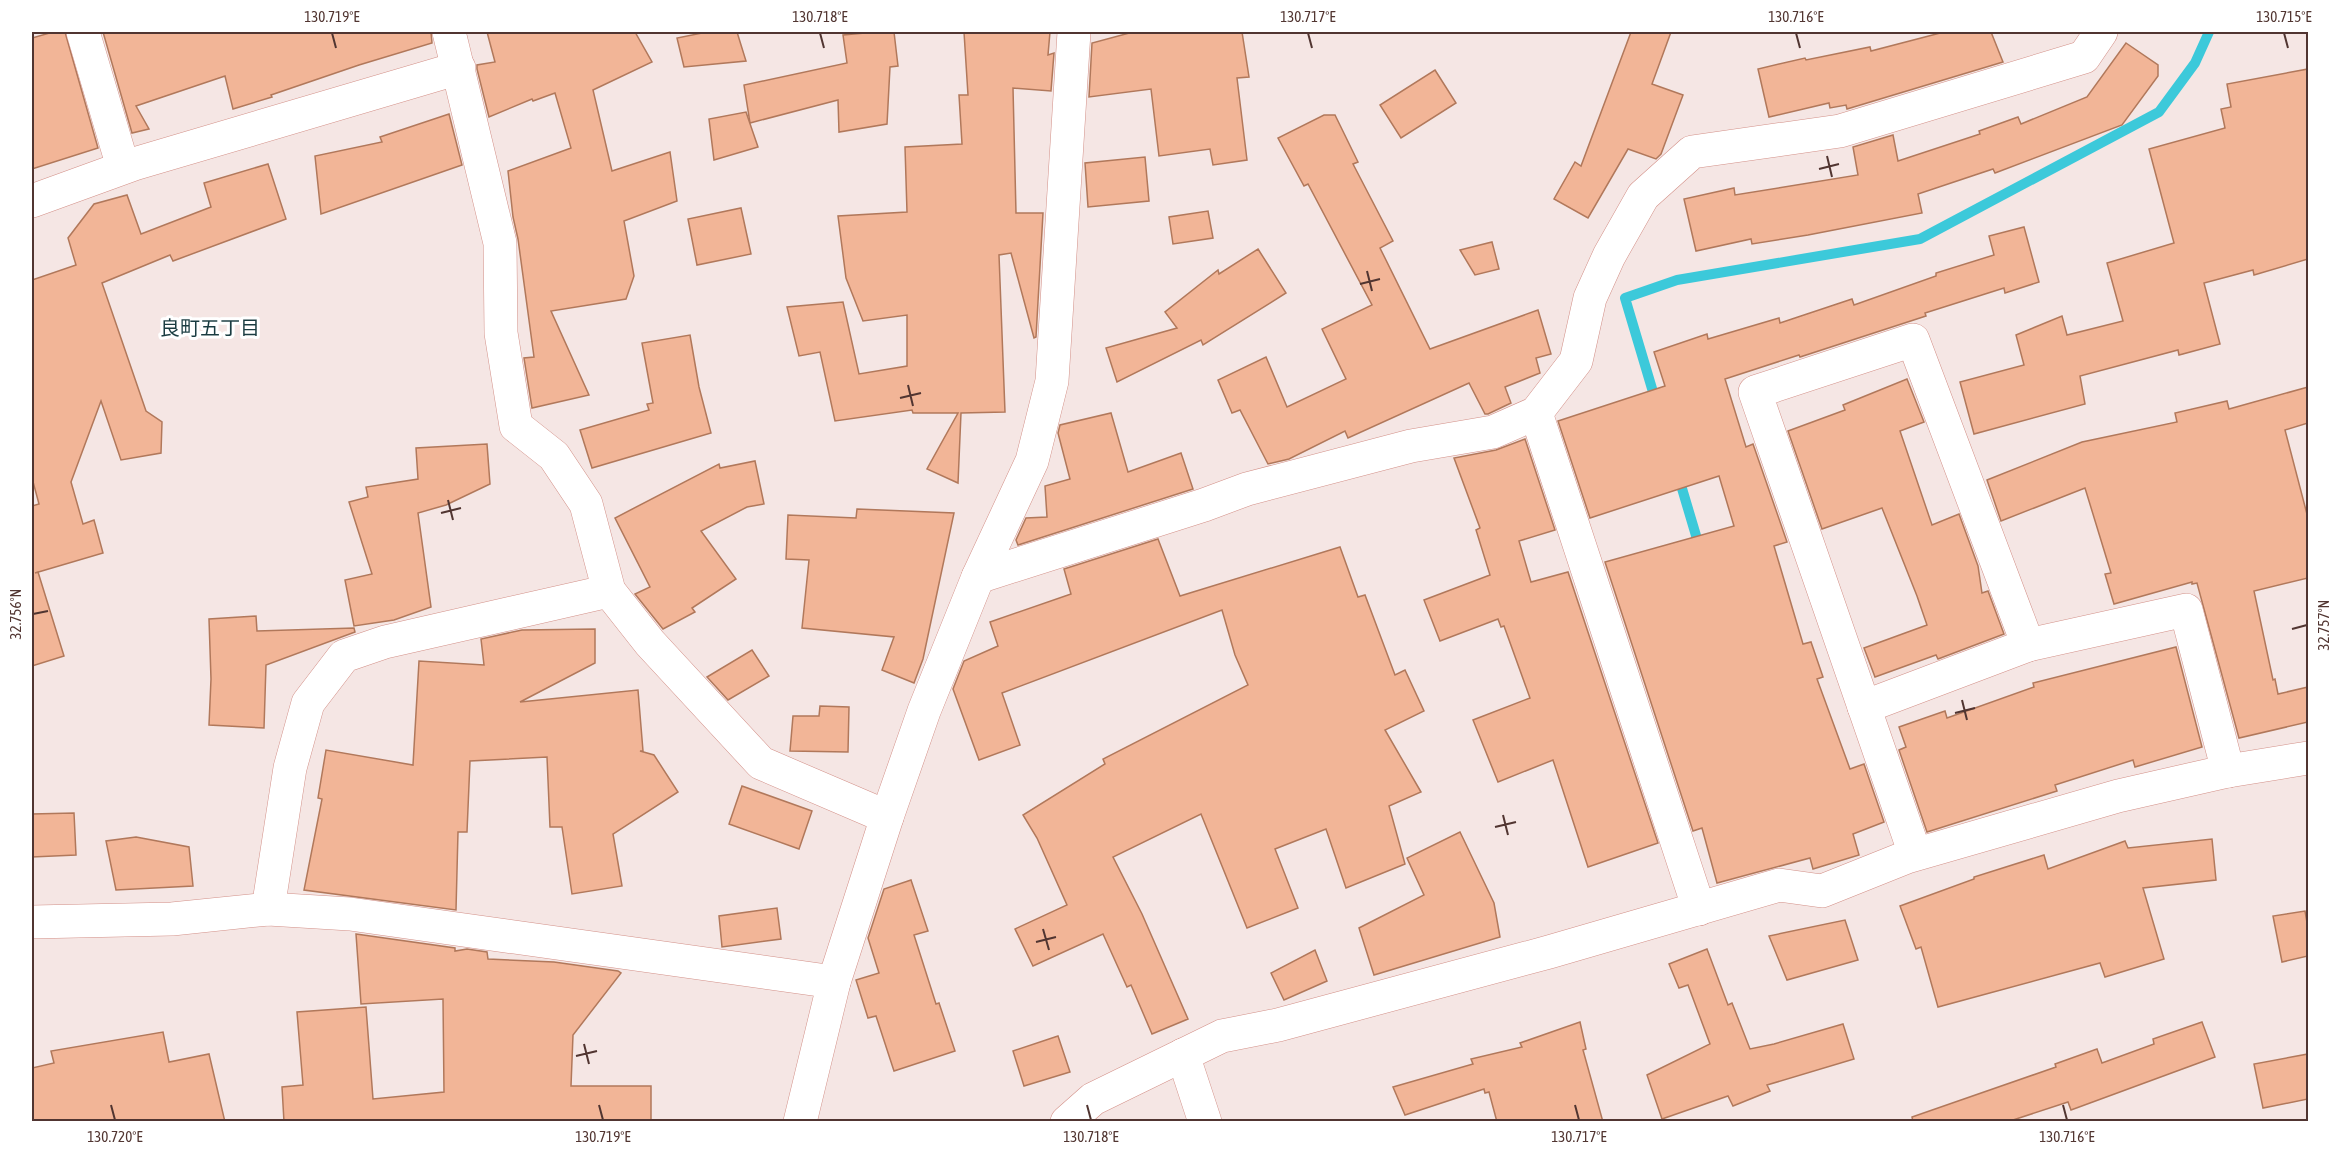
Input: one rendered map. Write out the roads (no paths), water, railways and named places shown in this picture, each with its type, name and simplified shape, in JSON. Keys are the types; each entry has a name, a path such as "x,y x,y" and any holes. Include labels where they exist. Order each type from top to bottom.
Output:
{"street":[{"path":"83,32 123,167"},
{"path":"449,32 500,243 501,333 516,426 554,456 586,504 609,591 650,643 761,763 886,817"},
{"path":"800,1122 834,982 886,817 924,711 978,577 1032,461 1052,381 1074,32"},
{"path":"978,577 1204,505 1247,489 1411,447 1493,432 1536,413 1576,361 1590,298 1609,256 1643,196 1692,152 1840,131 2085,57 2101,32"},
{"path":"32,201 123,167 459,68"},
{"path":"1915,854 1755,392 1912,340 2028,645"},
{"path":"1536,413 1699,909"},
{"path":"268,909 290,768 308,703 344,656 385,642 609,591"},
{"path":"1864,706 2028,645 2186,610 2228,771"},
{"path":"1067,1122 1093,1099 1222,1036 1278,1025 1550,952 1779,885 1822,891 1915,854 2118,796 2228,771 2308,758"},
{"path":"32,922 172,919 268,909 350,914 834,982"},
{"path":"1183,1055 1205,1122"}],"waterway":[{"path":"1656,402 1625,298 1677,280 1920,239 2159,112 2195,63 2209,32"},
{"path":"1678,475 1700,549"}],"district":[{"name":"良町五丁目","path":"210,328"}]}
